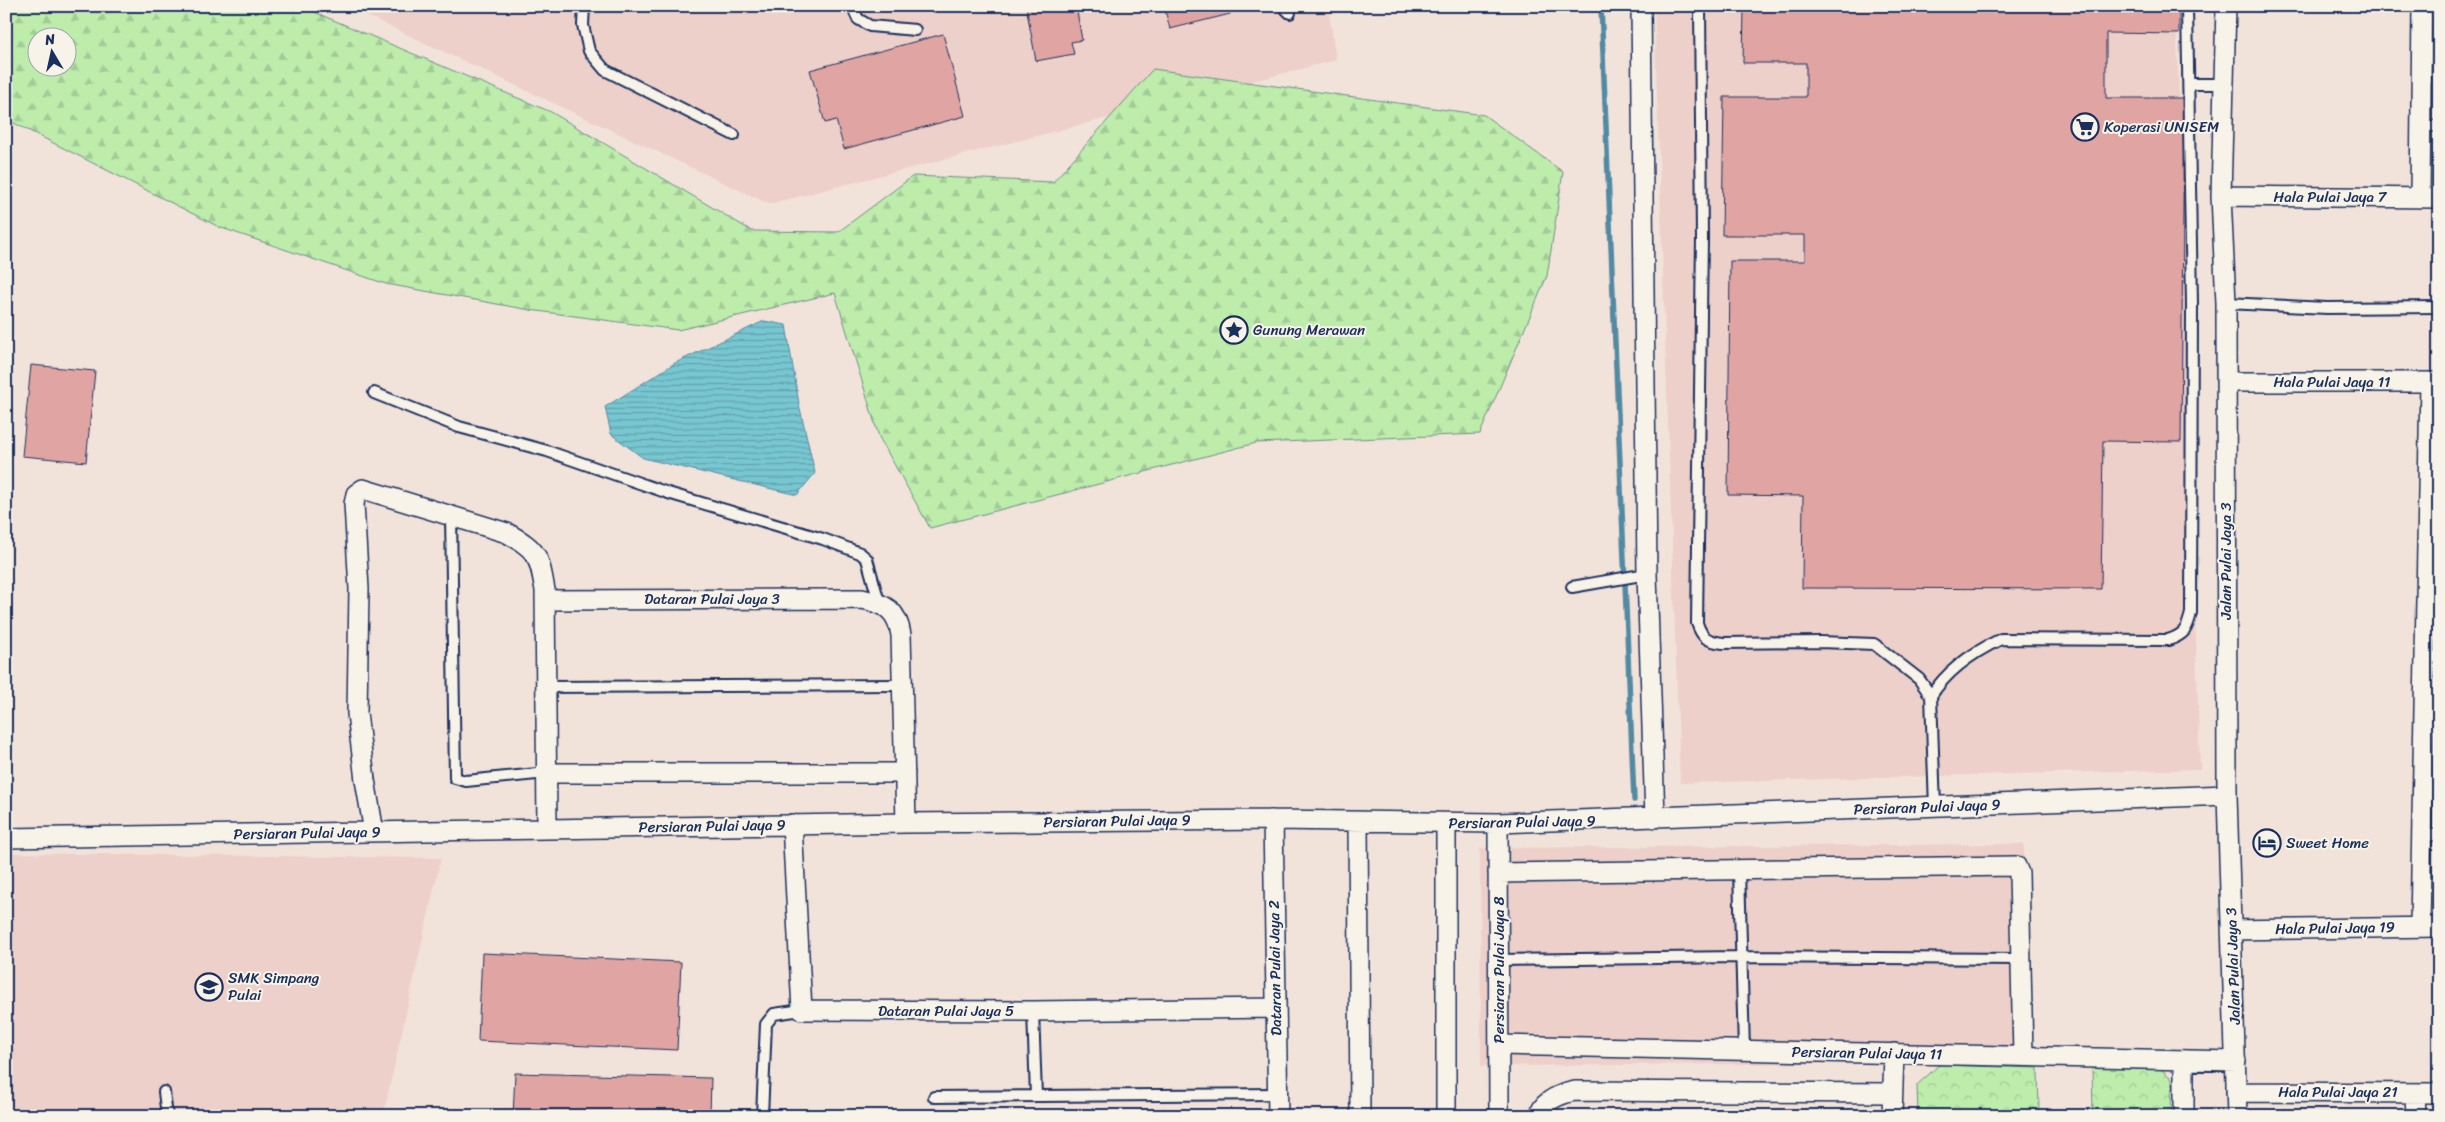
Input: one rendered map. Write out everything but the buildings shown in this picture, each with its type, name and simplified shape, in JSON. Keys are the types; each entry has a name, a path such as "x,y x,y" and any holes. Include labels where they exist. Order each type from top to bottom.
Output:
{"street":[{"path":"1641,6 1647,574 1655,818"},
{"name":"Jalan Pulai Jaya 3","path":"2226,6 2221,196 2226,303 2227,795 2237,1116"},
{"path":"2427,17 2430,197"},
{"name":"Hala Pulai Jaya 7","path":"2221,196 2430,197"},
{"name":"Hala Pulai Jaya 11","path":"2226,382 2434,382"},
{"path":"2420,927 2430,835 2434,382"},
{"path":"374,832 364,780 357,713 359,589 356,494 362,489 507,533 526,544 540,560 545,600 547,828"},
{"name":"Dataran Pulai Jaya 3","path":"545,600 862,599 879,602"},
{"path":"879,602 889,609 898,620 906,823"},
{"path":"547,773 905,773"},
{"name":"Persiaran Pulai Jaya 9","path":"6,838 792,824 1273,820 1446,824 1498,823 2227,795"},
{"name":"Dataran Pulai Jaya 2","path":"1273,820 1278,1116"},
{"path":"1358,822 1360,1116"},
{"name":"Persiaran Pulai Jaya 8","path":"1498,823 1499,1116"},
{"path":"792,824 802,1010"},
{"path":"1446,824 1446,1116"},
{"path":"1498,873 2016,866 2020,873 2023,1056"},
{"name":"Hala Pulai Jaya 19","path":"2232,930 2439,926"},
{"name":"Dataran Pulai Jaya 5","path":"802,1010 1033,1011 1276,1008"},
{"name":"Persiaran Pulai Jaya 11","path":"1499,1045 2236,1061"},
{"path":"1892,1116 1891,1093 1894,1053"},
{"path":"2184,1060 2184,1116"},
{"path":"1538,1116 1541,1108 1550,1100 1563,1093 1575,1091 1891,1093"},
{"name":"Hala Pulai Jaya 21","path":"2236,1092 2439,1093"},
{"path":"2416,1092 2416,1116"}],"lane":[{"path":"584,6 583,24 589,50 605,70 734,135"},
{"path":"852,6 858,19 870,26 915,30"},
{"path":"1700,6 1702,238 1697,623 1702,636 1710,641 1723,643 1820,642 1874,644 1919,679 1931,696 1935,807"},
{"path":"1931,696 1946,678 1969,657 2001,639 2168,640 2180,636 2188,625 2191,613 2192,304 2187,6"},
{"path":"2188,84 2224,84"},
{"path":"2226,303 2327,308 2439,306"},
{"path":"374,393 459,428 547,451 668,492 823,539 860,553 866,559 879,602"},
{"path":"451,515 455,778 466,781 547,773"},
{"path":"1572,587 1647,574"},
{"path":"546,687 902,685"},
{"path":"1739,870 1744,1050"},
{"path":"1499,960 1740,957 2021,959"},
{"path":"762,1116 766,1024 774,1014 802,1010"},
{"path":"1033,1011 1036,1096"},
{"path":"164,1092 167,1116"},
{"path":"934,1097 1277,1094"}],"shaded area":[{"path":"346,6 1328,6 1336,60 769,204"},
{"path":"1654,6 2176,6 2200,769 1680,783"},
{"path":"2024,844 2025,1062 1481,1066 1480,848"},
{"name":"SMK Simpang Pulai","path":"6,853 441,858 383,1116 6,1116"}],"green space":[{"name":"Gunung Merawan","path":"6,6 300,6 551,112 752,231 838,232 913,176 1053,182 1153,69 1484,115 1563,172 1547,276 1480,434 1256,443 930,528 879,437 835,293 678,330 530,310 386,284 219,227 6,119"},
{"path":"1939,1065 2038,1068 2039,1113 2093,1114 2092,1068 2160,1068 2172,1079 2171,1116 1918,1116 1917,1085"}],"water":[{"path":"764,321 786,325 799,404 815,473 797,495 643,458 611,434 605,407 675,363"}],"waterway":[{"path":"1601,6 1634,800"}],"place":[{"name":"Koperasi UNISEM","path":"2085,127"},
{"name":"Gunung Merawan","path":"1234,330"},
{"name":"Sweet Home","path":"2267,843"},
{"name":"SMK Simpang Pulai","path":"209,987"}]}
